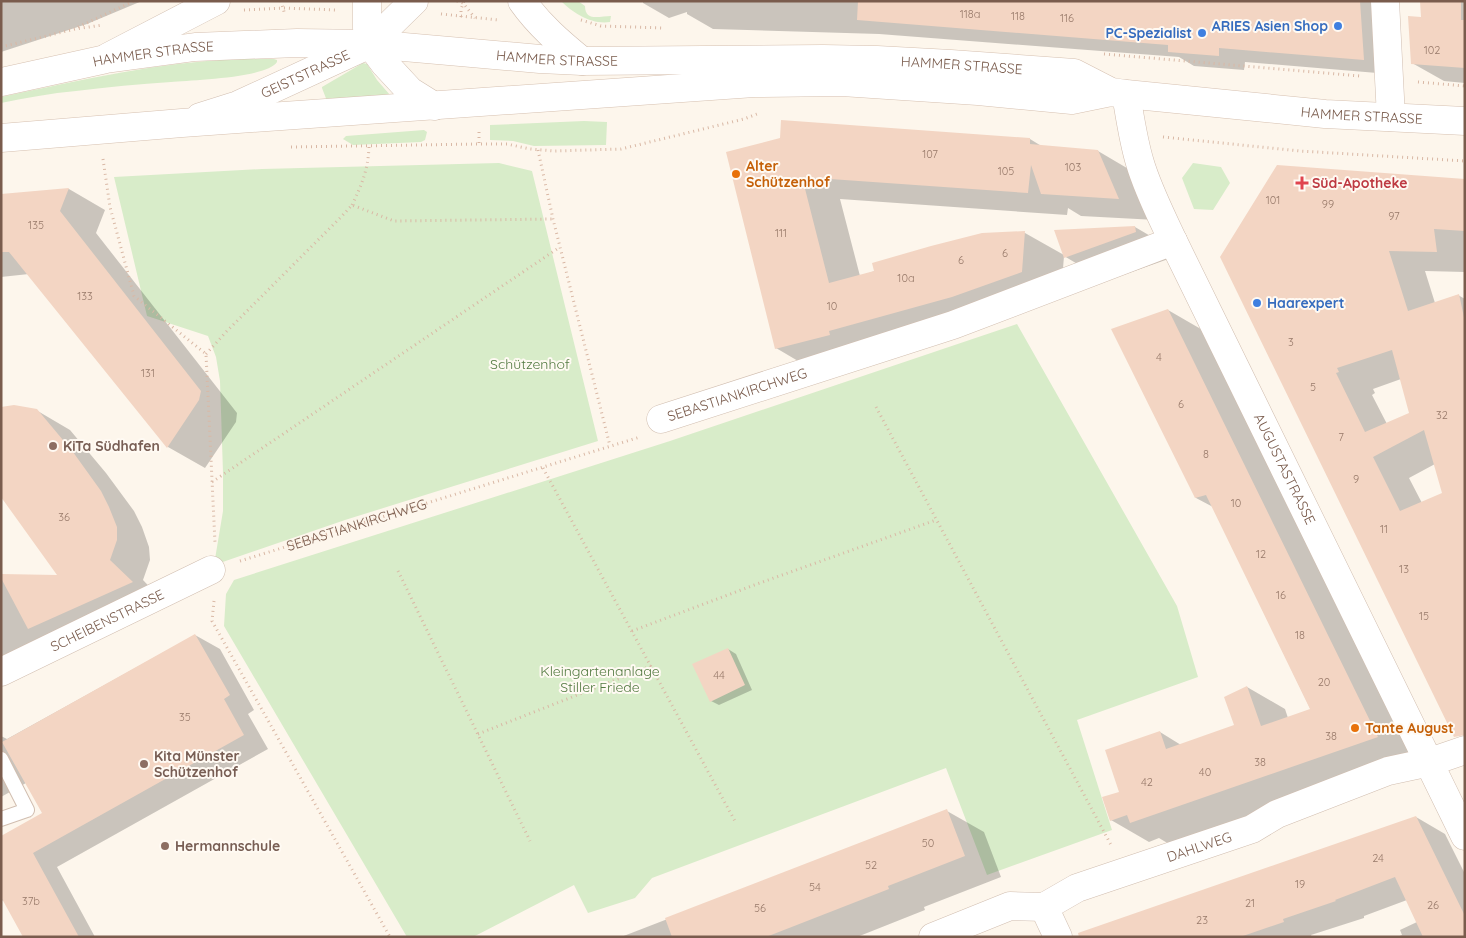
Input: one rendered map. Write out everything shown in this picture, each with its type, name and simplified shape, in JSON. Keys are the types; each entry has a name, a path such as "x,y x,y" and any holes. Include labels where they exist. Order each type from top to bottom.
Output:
{"street":[{"path":"106,58 216,1"},
{"path":"367,1 367,28 370,44 404,85 434,106"},
{"name":"GEISTSTRASSE","path":"182,123 238,105 370,44 414,1"},
{"path":"522,1 559,42 582,61"},
{"path":"1385,1 1391,117"},
{"name":"HAMMER STRASSE","path":"1,82 106,58 203,47 297,43 370,44 582,61 877,60 1074,73 1118,93"},
{"name":"HAMMER STRASSE","path":"1,138 654,89 797,81 861,83 1072,100 1118,93 1325,114 1465,121"},
{"name":"AUGUSTASTRASSE","path":"1118,93 1146,182 1173,241 1465,836"},
{"name":"SEBASTIANKIRCHWEG","path":"661,419 953,325 1173,241"},
{"name":"SCHEIBENSTRASSE","path":"1,672 219,569"},
{"name":"DAHLWEG","path":"1044,907 1077,888 1252,829 1277,814 1388,771 1430,762 1465,750"},
{"path":"933,937 1010,906 1044,907 1058,937"}],"lane":[{"path":"1,759 27,810 1,819"}],"path":[{"path":"1,47 75,29 134,1"},
{"path":"457,1 463,2"},
{"path":"284,148 496,144 516,145 538,150 621,149 744,119 759,113"},
{"path":"1132,133 1300,151 1465,161"},
{"path":"369,147 365,178 352,205 226,331 206,354 211,482 219,569 212,621 390,937"},
{"path":"538,150 553,219 610,446"},
{"path":"102,153 110,207 134,296 206,354"},
{"path":"352,205 394,221 553,219"},
{"path":"211,482 560,247"},
{"path":"876,407 1126,871"},
{"name":"SEBASTIANKIRCHWEG","path":"219,569 640,437 661,419"},
{"path":"542,468 736,823"},
{"path":"632,631 756,584 936,520"},
{"path":"398,571 530,841"},
{"path":"478,734 651,666"}],"green space":[{"path":"561,1 578,1 585,6 590,16 611,16 610,22 596,22 583,17"},
{"path":"240,59 274,59 277,62 259,72 244,75 67,92 1,103 1,97 120,73 179,64"},
{"path":"363,63 367,64 377,80 390,95 327,101 322,87"},
{"path":"584,121 607,122 606,145 534,146 513,141 490,140 490,125"},
{"path":"424,130 427,132 425,140 421,142 353,145 343,139 346,136"},
{"name":"Schützenhof","path":"499,163 532,171 598,441 345,520 214,565 223,511 220,381 216,357 208,336 147,316 114,177 262,169"},
{"path":"1193,163 1221,167 1230,183 1213,210 1194,209 1182,178"},
{"name":"Kleingartenanlage Stiller Friede","path":"1017,324 1177,606 1198,677 1077,720 1112,830 987,875 946,768 652,878 635,898 588,913 574,885 473,937 407,937 224,626 226,594 234,580 670,441"}],"building":[{"path":"858,1 1360,1 1364,60 1219,48 1219,56 1168,52 1168,45 857,20"},
{"path":"1420,1 1461,1 1461,20 1465,20 1465,68 1411,64 1408,16 1421,17"},
{"path":"781,120 1030,138 1030,144 1098,150 1119,199 1041,194 1031,165 1028,193 802,177 829,283 874,271 872,263 982,233 1025,231 1022,272 952,297 829,331 830,335 775,349 726,152 780,138"},
{"path":"1277,165 1465,179 1465,231 1434,229 1437,252 1389,251 1408,311 1459,294 1465,322 1465,735 1454,737 1220,257","holes":["1392,350 1409,413 1365,432 1336,373 1339,372 1337,368","1424,430 1442,493 1400,511 1373,457"]},
{"path":"69,188 60,211 201,391 199,400 167,448 9,252 1,252 1,194"},
{"path":"1135,226 1136,232 1064,258 1054,230"},
{"path":"1168,309 1378,737 1130,823 1127,815 1110,821 1102,797 1119,792 1105,750 1160,731 1166,749 1234,725 1224,697 1247,686 1261,726 1310,709 1206,495 1195,498 1111,329"},
{"path":"14,405 37,409 73,452 101,491 117,527 117,540 110,560 133,582 28,629 1,578 1,574 57,575 1,497 1,407"},
{"path":"195,634 230,695 224,699 244,735 33,853 79,937 23,937 1,897 1,836 42,813 2,742"},
{"path":"728,648 745,685 710,702 692,664"},
{"path":"947,809 965,856 888,886 889,889 766,937 672,937 665,918"},
{"path":"1416,816 1465,916 1465,937 1423,937 1395,877 1336,901 1283,919 1284,922 1240,937 1079,937 1078,933"}],"place":[{"name":"ARIES Asien Shop","path":"1338,26"},
{"name":"PC-Spezialist","path":"1202,33"},
{"name":"Alter Schützenhof","path":"736,174"},
{"name":"Süd-Apotheke","path":"1302,183"},
{"name":"Haarexpert","path":"1257,303"},
{"name":"KiTa Südhafen","path":"53,446"},
{"name":"Tante August","path":"1355,728"},
{"name":"Kita Münster Schützenhof","path":"144,764"},
{"name":"Hermannschule","path":"165,846"}]}
